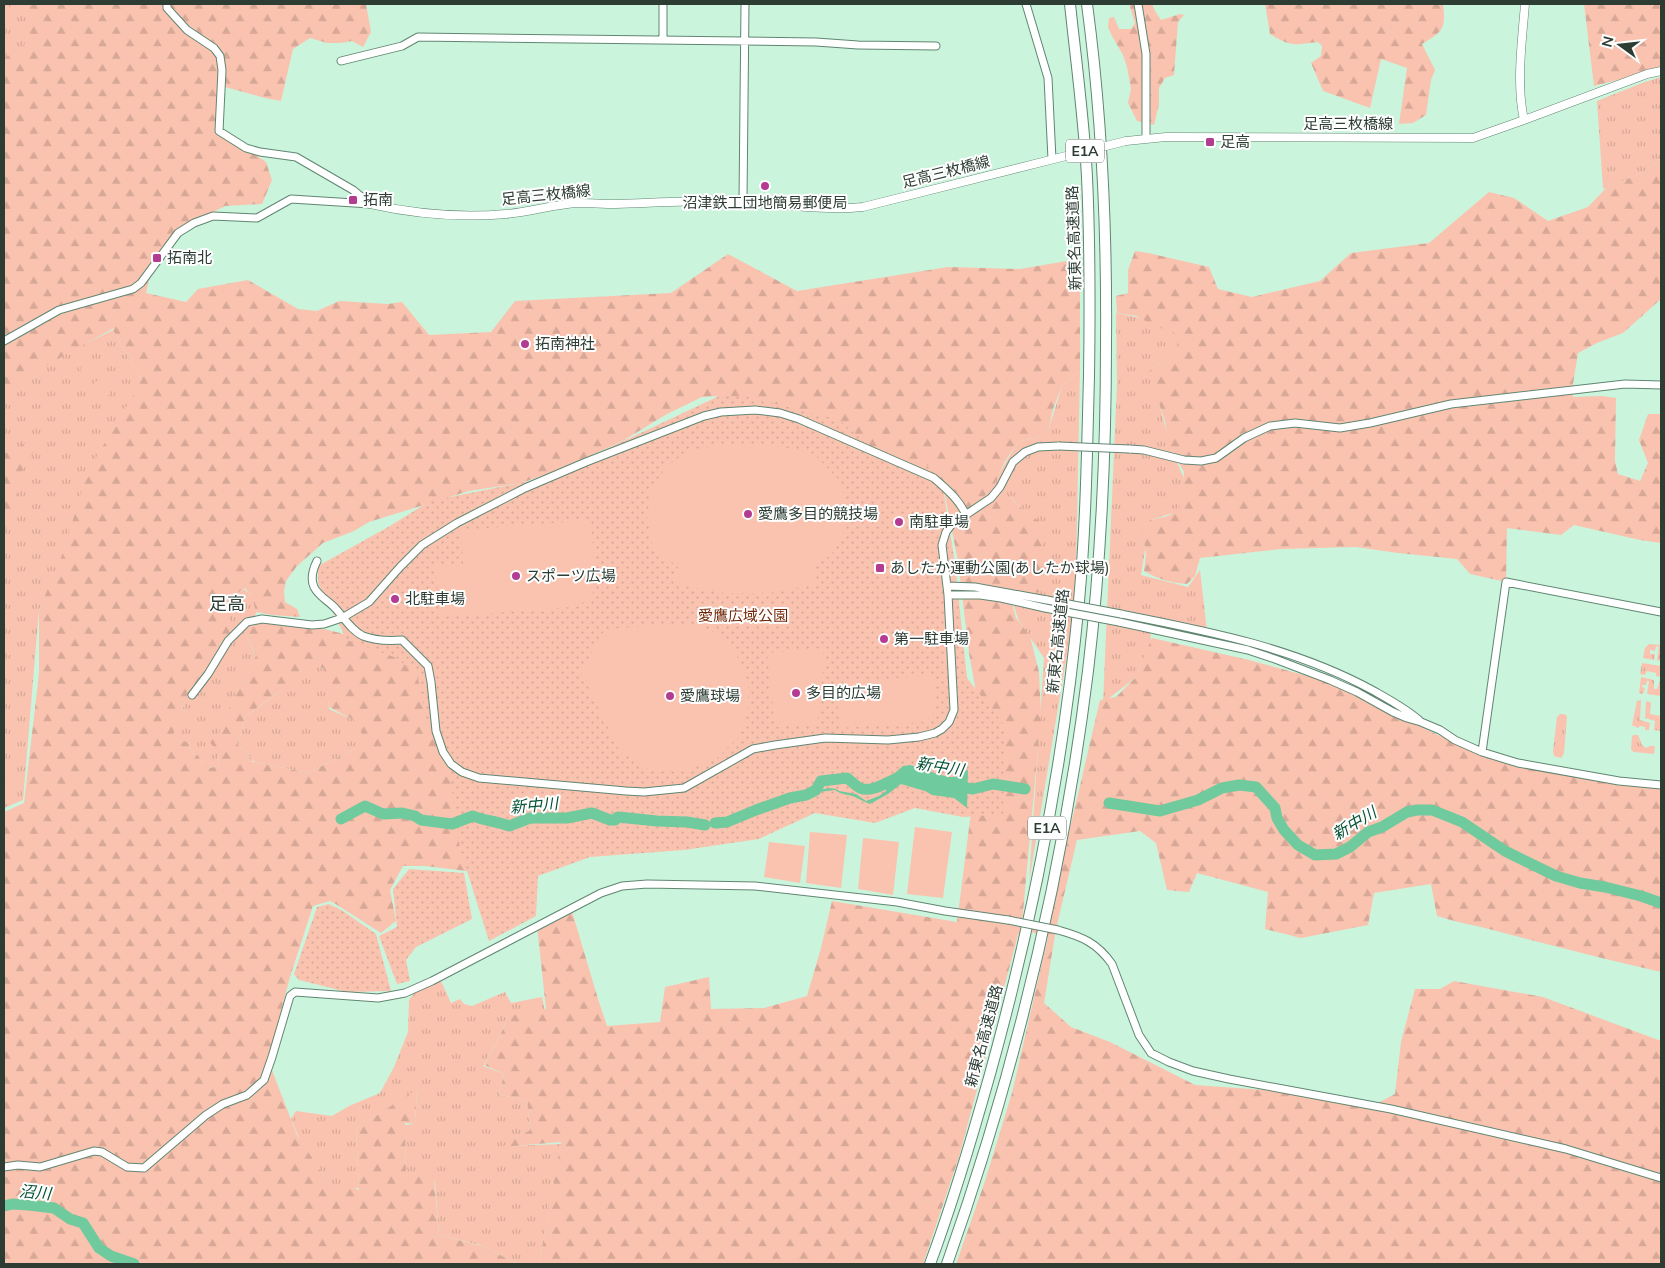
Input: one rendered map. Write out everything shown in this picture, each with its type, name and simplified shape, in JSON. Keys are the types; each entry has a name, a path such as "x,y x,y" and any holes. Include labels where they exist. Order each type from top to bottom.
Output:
{"highway":[{"path":"1063,4 1087,174"},
{"name":"新東名高速道路","path":"930,1264 961,1171 1015,981 1048,823 1062,736 1079,598 1088,454 1091,299 1087,174 1070,4"},
{"name":"新東名高速道路","path":"947,1264 986,1146 1018,1034 1051,895 1067,811 1088,672 1096,600 1104,465 1106,298 1102,160 1087,4"}],"main road":[{"path":"1524,120 1520,104 1525,4"},
{"name":"足高三枚橋線","path":"370,204 458,216 505,214 576,203 715,201 826,209 863,207 1126,141 1146,138 1473,138 1647,74 1661,71"}],"street":[{"path":"167,4 166,8 187,30 214,48 220,56 222,70 219,131 246,148 264,153 296,157 353,190 370,204"},
{"path":"663,4 663,40"},
{"path":"743,202 745,4"},
{"path":"1026,4 1048,78 1055,159"},
{"path":"1138,4 1146,54 1146,138"},
{"path":"341,61 402,46 418,38 816,42 858,45 936,46"},
{"path":"4,341 59,310 133,289 142,283 178,233 194,223 213,216 257,218 291,199 370,204"},
{"path":"317,560 312,576 313,585 320,595 336,608 342,618 362,636 383,641 402,640 428,666 436,731 443,752 451,764 462,772 479,778 644,792 684,788 753,749 825,738 888,740 919,737 942,729 949,722 954,710 948,595 942,545 946,532 952,524 991,498 1000,487 1013,462 1025,452 1038,447 1059,446 1128,449 1144,450 1184,460 1202,461 1216,458 1244,438 1270,426 1295,423 1340,428 1370,423 1450,404 1625,384 1661,385"},
{"path":"192,695 208,674 228,641 247,622 262,619 312,625 324,624 342,618 369,602 422,545 456,523 525,488 586,462 668,429 721,412 756,410 780,413 799,419 934,478 962,506 966,515"},
{"path":"1482,752 1506,582 1661,612"},
{"path":"947,586 975,587 1207,631 1288,654 1360,683 1407,710 1421,722"},
{"path":"948,595 994,597 1239,648 1326,678 1357,692 1393,712 1440,730 1455,740 1482,752 1518,763 1620,781 1661,785"},
{"path":"4,1167 18,1165 40,1166 94,1151 102,1152 127,1167 144,1168 206,1115 222,1104 247,1095 264,1080 290,996 295,992 378,998 405,993 432,981 601,893 622,886 647,884 754,886 897,902 1008,920 1079,936 1096,946 1112,964 1139,1036 1151,1053 1168,1062 1193,1071 1229,1080 1391,1109 1538,1142 1661,1178"}],"green space":[{"path":"4,4 136,4 4,80"},
{"path":"23,4 366,4 371,32 363,47 352,41 327,43 310,38 293,49 281,101 225,87 224,84 222,132 266,162 272,180 262,204 225,206 183,227 161,256 149,280 146,293 186,302 198,289 248,280 298,309 317,311 339,301 388,304 402,302 429,335 491,332 515,301 671,293 728,254 797,291 948,267 1020,269 1067,261 1080,290 1080,371 1062,386 1053,409 1049,428 1038,437 1018,442 1004,463 992,489 976,503 984,514 996,498 1010,497 1043,525 1039,592 1027,594 1009,593 1016,618 1030,636 1039,672 1041,716 1022,923 1047,927 1100,700 1116,697 1135,678 1152,638 1249,660 1330,682 1438,735 1508,760 1636,786 1661,789 1661,972 1437,916 1431,884 1374,893 1368,925 1301,938 1265,929 1268,892 1197,873 1189,892 1167,890 1156,843 1140,831 1077,840 1056,929 1044,1003 1071,1027 1110,1042 1195,1085 1307,1093 1378,1103 1395,1094 1401,1042 1415,989 1440,989 1454,981 1543,997 1661,1041 1661,1264 956,1264 985,1181 1012,1093 1048,937 1022,929 1018,935 959,1157 923,1264 539,1264 561,1142 502,1147 530,1130 527,1100 499,1095 504,1074 484,1065 500,1036 508,1016 546,1009 537,926 571,908 607,1026 660,1022 665,987 709,977 711,1009 764,1008 807,996 832,901 957,922 982,726 969,653 958,561 943,486 719,396 702,397 667,414 621,442 551,473 521,483 469,491 369,522 354,531 323,543 297,566 286,581 284,591 285,602 297,609 300,617 256,612 252,597 245,588 220,605 235,628 225,648 182,709 174,726 174,739 188,742 192,753 198,755 205,769 219,766 218,755 210,742 219,733 236,692 256,656 243,628 254,619 320,628 348,635 422,668 448,760 467,871 425,866 403,866 390,890 396,921 381,933 330,901 313,906 290,977 268,1060 297,1135 332,1188 351,1187 359,1190 356,1129 417,1089 415,1124 405,1123 406,1175 434,1178 439,1235 482,1246 518,1264 4,1264 4,812 24,803 39,673 39,610 62,555 88,471 141,379 113,330 114,328 4,389 4,58 21,48 28,38 29,27","holes":["320,667 324,669 329,707 357,722 363,737 351,751 308,773 250,762 254,761 238,745 245,717 284,688 302,669"]},
{"path":"1129,4 1152,4 1161,20 1180,14 1184,15 1178,22 1174,75 1165,78 1159,88 1159,104 1154,125 1137,121 1128,103 1131,89 1127,67 1123,55 1108,27 1109,18 1114,17 1119,29 1131,29 1135,23"},
{"path":"1265,4 1443,4 1444,19 1442,28 1435,36 1422,44 1435,70 1431,80 1426,115 1413,123 1399,124 1407,68 1381,59 1370,108 1323,91 1311,63 1321,56 1322,46 1318,42 1288,43 1270,34"},
{"path":"1584,4 1661,4 1661,69 1594,86"},
{"path":"6,5 15,12 12,22 6,24 4,23 4,6"},
{"path":"1661,77 1661,158 1645,172 1603,189 1597,101"},
{"path":"1661,158 1661,299 1623,333 1578,353 1573,397 1602,396 1616,398 1615,461 1618,474 1640,481 1648,463 1639,440 1648,414 1661,414 1661,543 1574,525 1561,535 1507,528 1506,582 1470,574 1457,559 1356,547 1282,549 1200,558 1195,576 1187,584 1165,580 1144,571 1146,554 1142,531 1150,520 1168,516 1178,510 1181,502 1184,472 1168,444 1165,421 1148,372 1177,349 1178,334 1155,326 1136,316 1117,313 1116,296 1128,293 1128,270 1135,251 1209,267 1218,289 1252,297 1320,281 1351,253 1429,243 1489,192 1514,198 1548,221 1588,207 1607,187 1645,172"},
{"path":"1116,313 1140,318 1178,334 1180,347 1153,368 1158,399 1171,449 1183,476 1183,510 1150,520 1143,531 1145,550 1141,575 1188,587 1200,570 1207,631 1150,629 1151,641 1135,678 1103,703 1117,384"},
{"path":"113,330 141,379 39,610 23,800 4,808 4,384"},
{"path":"90,361 96,364 99,370 96,376 90,379 84,376 81,370 84,364"},
{"path":"1080,371 1076,569 1072,624 1029,882 1044,658 1019,621 1009,592 1043,525 1024,511 1010,497 984,514 976,503 988,492 1018,442 1038,437 1049,428 1062,386"},
{"path":"103,379 107,380 112,386 109,395 103,397 94,392 92,387 95,382"},
{"name":"愛鷹広域公園","path":"719,396 749,397 839,420 877,452 914,466 932,465 943,488 955,563 967,678 1004,725 1003,814 963,817 915,808 875,823 815,813 759,839 684,850 590,857 538,876 536,916 489,941 460,849 448,760 427,723 417,673 394,657 347,640 318,583 318,566 390,526 430,501 530,481 577,463"},
{"path":"27,442 37,447 22,471 12,518 4,530 4,454"},
{"path":"749,443 788,448 814,454 837,478 844,494 846,514 843,537 831,555 813,566 817,584 770,593 723,593 673,584 678,567 653,547 647,518 651,489 667,466 688,451 719,445"},
{"name":"スポーツ広場","path":"591,520 596,587 589,600 572,607 439,617 436,566 463,564 461,530"},
{"path":"244,589 252,596 257,611 253,620 244,630 256,657 236,692 218,755 219,766 205,769 198,755 192,753 188,742 174,740 174,725 182,709 211,667 220,605"},
{"name":"愛鷹球場","path":"691,624 715,633 736,654 748,682 748,710 739,737 715,760 680,772 650,770 620,752 581,672 605,629"},
{"path":"1649,644 1661,645 1660,661 1657,660 1659,647 1656,646 1655,651 1650,650 1650,654 1655,654 1654,660 1643,658 1645,648"},
{"name":"多目的広場","path":"823,648 824,662 817,724 775,727 767,653"},
{"path":"1642,663 1661,666 1661,677 1656,676 1656,673 1647,671 1645,675 1640,674"},
{"path":"317,666 324,669 329,709 358,722 364,737 351,751 308,773 255,762 238,745 245,717 279,692 302,669"},
{"path":"934,675 936,710 924,722 839,728 837,683"},
{"path":"1641,677 1654,680 1654,689 1657,689 1661,681 1661,696 1647,694 1649,681 1647,681 1646,685 1642,685 1645,688 1643,694 1639,693"},
{"path":"1641,700 1640,720 1650,723 1649,730 1645,730 1645,727 1640,726 1638,728 1632,725 1637,701"},
{"path":"1646,702 1651,703 1650,714 1661,716 1660,731 1654,730 1655,721 1645,718"},
{"path":"1560,714 1567,716 1564,753 1561,758 1554,756 1553,751 1557,717"},
{"path":"1638,735 1642,745 1646,748 1655,746 1654,754 1631,750 1632,736"},
{"path":"13,770 19,773 22,779 19,785 13,788 7,785 4,779 7,773"},
{"path":"915,827 952,832 943,898 907,894"},
{"path":"810,832 847,835 841,888 806,883"},
{"path":"863,838 899,842 893,895 858,889"},
{"path":"769,842 805,846 800,883 764,877"},
{"path":"409,869 464,873 472,919 416,947 406,960 410,981 397,984 379,936 397,927 393,889"},
{"path":"329,904 343,911 376,934 391,991 347,992 299,980 294,974 317,907"},
{"path":"441,981 451,1003 460,999 464,1004 472,1006 505,992 511,1003 542,997 545,1011 508,1016 500,1036 483,1066 504,1074 499,1095 527,1100 530,1130 505,1146 561,1144 539,1264 518,1264 480,1245 439,1235 435,1182 406,1175 405,1125 415,1124 417,1090 356,1129 359,1188 332,1188 300,1140 291,1119 296,1111 332,1116 349,1106 380,1093 394,1067 408,1032 409,1000 416,991"}],"shaded area":[{"path":"910,765 950,777 968,770 967,808 954,798 932,795 901,784 870,804 835,790 811,793 815,789 836,789 856,794 866,801 886,791 882,784 903,766"}],"waterway":[{"name":"新中川","path":"715,823 727,822 790,798 806,795 816,790 821,781 847,778 860,788 869,789 895,779"},
{"name":"新中川","path":"954,786 973,789 993,784 1025,789"},
{"name":"新中川","path":"1109,803 1160,811 1198,800 1222,788 1239,785 1256,787 1275,808 1277,818 1284,830 1298,845 1315,855 1336,854 1350,847 1368,832 1382,827 1407,812 1432,810 1462,822 1505,851 1556,876 1641,896 1661,903"},
{"name":"新中川","path":"341,819 365,806 383,814 402,813 415,816 421,820 452,824 473,816 509,826 530,818 567,818 592,813 610,820 615,820 618,817 705,825"},
{"name":"沼川","path":"4,1206 12,1204 54,1208 70,1219 83,1223 99,1248 111,1256 134,1264"}],"place":[{"name":"足高","path":"1210,142"},
{"name":"沼津鉄工団地簡易郵便局","path":"765,186"},
{"name":"拓南","path":"353,200"},
{"name":"拓南北","path":"157,258"},
{"name":"拓南神社","path":"525,344"},
{"name":"愛鷹多目的競技場","path":"748,514"},
{"name":"南駐車場","path":"899,522"},
{"name":"あしたか運動公園(あしたか球場)","path":"880,568"},
{"name":"スポーツ広場","path":"516,576"},
{"name":"北駐車場","path":"395,599"},
{"name":"第一駐車場","path":"884,639"},
{"name":"多目的広場","path":"796,693"},
{"name":"愛鷹球場","path":"670,696"}],"district":[{"name":"足高","path":"227,604"}]}
